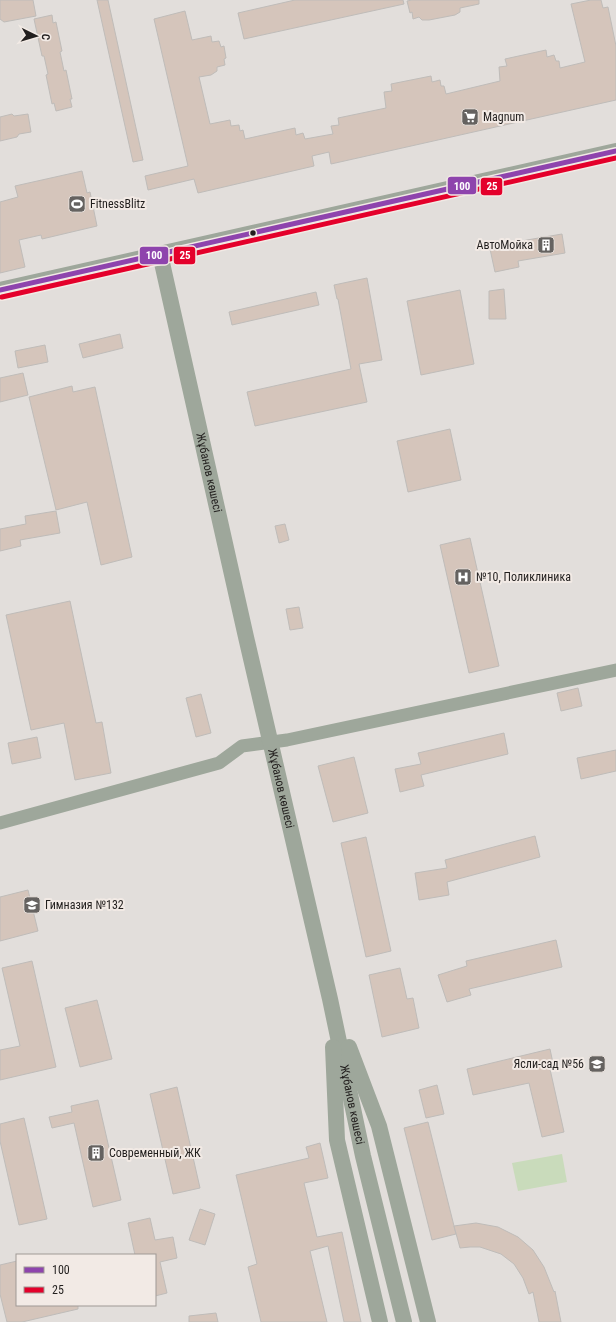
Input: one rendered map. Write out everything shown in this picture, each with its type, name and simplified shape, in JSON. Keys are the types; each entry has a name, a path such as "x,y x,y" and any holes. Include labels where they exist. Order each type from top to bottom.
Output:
{"main road":[{"path":"0,290 616,151"},
{"name":"Жұбанов көшесі","path":"160,254 246,637 330,999 364,1156 404,1322"},
{"path":"330,999 337,1140 380,1322"},
{"path":"330,999 379,1126 428,1322"}],"street":[{"path":"0,822 219,763 242,746 287,740 616,670"}],"green space":[{"path":"562,1154 567,1182 518,1191 512,1163"}],"building":[{"path":"0,0 33,0 36,16 4,22 0,19"},
{"path":"97,0 108,0 143,160 133,162"},
{"path":"295,0 403,0 404,4 244,39 238,13"},
{"path":"479,0 479,4 460,8 460,12 455,15 422,20 419,17 413,19 412,12 410,13 407,1"},
{"path":"591,0 601,0 603,8 608,7 616,46 616,100 331,164 329,152 312,156 314,166 198,193 194,179 148,190 145,176 188,166 154,19 185,11 192,40 211,36 212,42 219,41 221,47 224,46 226,58 224,59 225,65 217,67 217,71 211,75 199,77 210,124 230,120 231,126 239,125 240,131 243,130 245,139 295,128 296,135 303,133 305,139 333,134 331,126 339,125 338,118 386,108 384,92 392,91 391,84 431,76 432,82 440,80 441,86 444,86 446,94 500,81 499,67 507,66 505,59 546,50 547,57 554,55 556,61 559,61 560,68 585,62 571,4"},
{"path":"52,15 53,23 56,22 62,51 60,52 64,71 66,70 72,99 70,99 72,107 56,111 54,103 52,104 46,75 48,74 44,56 42,56 34,19"},
{"path":"12,114 14,116 28,114 31,132 19,134 17,137 0,141 0,117"},
{"path":"82,171 87,193 90,192 97,226 42,239 41,235 19,240 25,267 0,273 0,202 18,197 15,186"},
{"path":"562,234 565,253 518,261 519,267 495,272 490,249 527,240"},
{"path":"367,278 382,360 359,364 367,402 255,426 247,392 351,369 334,285"},
{"path":"504,289 506,319 489,319 489,291"},
{"path":"460,290 474,364 421,375 407,301"},
{"path":"316,292 319,305 232,325 229,312"},
{"path":"120,334 123,348 83,358 79,344"},
{"path":"45,345 48,362 18,368 15,351"},
{"path":"23,373 28,395 0,402 0,378"},
{"path":"72,386 73,392 95,387 132,557 101,565 87,502 56,510 29,397"},
{"path":"450,429 461,480 408,492 397,441"},
{"path":"56,511 60,533 20,540 21,546 0,551 0,529 26,524 25,516"},
{"path":"285,524 289,540 279,543 275,526"},
{"name":"№10, Поликлиника","path":"470,538 499,666 469,673 440,545"},
{"path":"70,601 96,723 102,722 111,773 75,780 64,723 31,730 6,615"},
{"path":"299,607 303,628 290,630 286,609"},
{"path":"578,688 582,706 561,711 557,693"},
{"path":"201,694 211,733 196,737 186,698"},
{"path":"504,733 508,754 421,775 424,786 400,792 395,769 421,764 418,753"},
{"path":"37,737 41,758 12,764 8,743"},
{"path":"616,750 616,771 581,779 577,758"},
{"path":"354,757 368,813 333,822 318,766"},
{"path":"535,836 540,857 447,882 449,895 419,900 415,873 447,868 445,860"},
{"path":"366,837 391,951 366,957 341,843"},
{"path":"28,890 38,931 0,941 0,897"},
{"path":"556,940 562,967 469,989 471,995 447,1002 438,975 467,966 466,961"},
{"path":"32,961 56,1067 0,1080 0,1050 20,1046 2,968"},
{"path":"400,968 407,999 413,998 419,1028 382,1037 369,975"},
{"path":"97,1000 112,1059 80,1067 65,1008"},
{"path":"550,1049 554,1068 550,1069 564,1132 542,1137 529,1083 473,1095 467,1069"},
{"path":"437,1085 444,1114 426,1118 419,1090"},
{"path":"177,1087 200,1188 173,1194 150,1094"},
{"name":"Современный, ЖК","path":"98,1100 121,1200 93,1207 74,1123 52,1128 49,1117 72,1112 71,1106"},
{"path":"24,1118 47,1219 19,1225 0,1141 0,1124"},
{"path":"428,1122 456,1234 432,1240 404,1128"},
{"path":"320,1143 328,1178 304,1183 317,1237 342,1232 361,1322 344,1322 328,1246 310,1251 327,1322 261,1322 248,1267 257,1264 236,1175 309,1158 306,1147"},
{"path":"200,1209 215,1214 205,1245 189,1240"},
{"path":"150,1218 155,1240 173,1237 177,1258 160,1262 167,1293 156,1296 156,1254 135,1254 128,1223"},
{"path":"476,1223 498,1227 518,1237 533,1250 544,1267 554,1292 555,1291 561,1322 539,1322 533,1292 529,1294 523,1278 514,1264 501,1254 480,1247 460,1248 454,1226"},
{"path":"16,1261 16,1306 78,1306 78,1309 22,1322 7,1322 0,1294 0,1265"},
{"path":"216,1313 218,1322 189,1322 189,1316"}],"transit line":[{"name":"100","path":"0,290 616,151"},
{"name":"25","path":"2,297 616,158"}],"place":[{"name":"Magnum","path":"470,117"},
{"name":"FitnessBlitz","path":"77,204"},
{"name":"АвтоМойка","path":"546,245"},
{"name":"№10, Поликлиника","path":"463,577"},
{"name":"Гимназия №132","path":"32,905"},
{"name":"Ясли-сад №56","path":"597,1064"},
{"name":"Современный, ЖК","path":"96,1153"}]}
